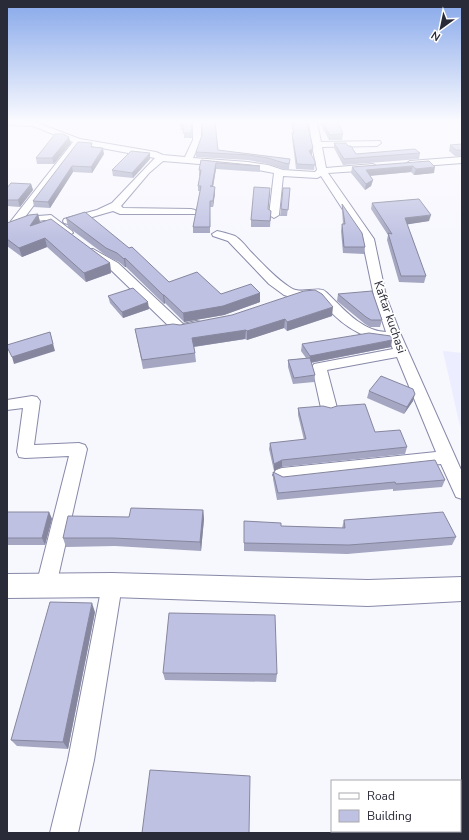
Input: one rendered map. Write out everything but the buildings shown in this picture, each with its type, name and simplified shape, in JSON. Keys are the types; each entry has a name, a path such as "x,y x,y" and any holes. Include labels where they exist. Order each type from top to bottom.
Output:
{"main road":[{"path":"7,586 112,585 368,593 462,590"}],"street":[{"path":"12,223 62,161"},
{"path":"57,225 114,206 135,186 150,166 157,161"},
{"path":"201,161 255,166 268,168 282,173 317,175 322,172 385,166"},
{"name":"Kaftar kuchasi","path":"320,161 322,172 368,239 380,296 395,337 462,492"},
{"path":"400,165 447,161"},
{"path":"274,215 278,174 282,173"},
{"path":"114,206 120,211 191,212"},
{"path":"12,223 47,217 74,238"},
{"path":"217,234 232,239 273,281 288,292 297,295"},
{"path":"86,247 103,260 114,266 180,329 203,324"},
{"path":"277,302 297,295 321,293 326,300 345,317 372,334 395,337"},
{"path":"330,408 319,367 401,352"},
{"path":"7,405 32,401 25,452 79,449 46,586"},
{"path":"282,475 447,457"},
{"path":"64,833 81,760 112,585"}],"shaded area":[{"path":"443,351 462,353 462,429 459,422"}]}
